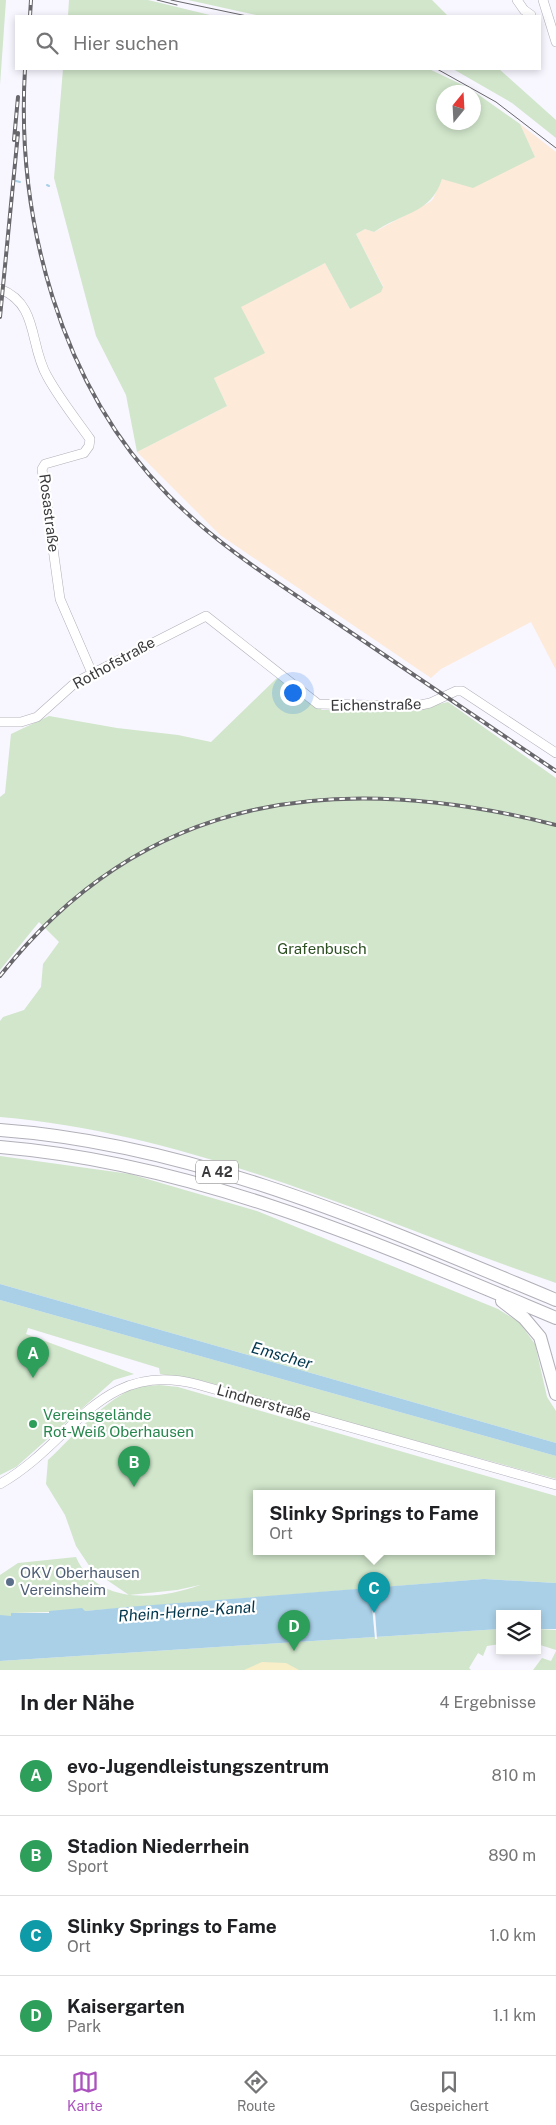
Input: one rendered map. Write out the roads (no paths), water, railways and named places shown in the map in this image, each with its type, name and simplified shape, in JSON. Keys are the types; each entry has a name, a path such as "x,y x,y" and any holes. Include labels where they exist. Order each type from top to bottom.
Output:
{"highway":[{"name":"A 42","path":"0,1130 112,1145 229,1175 322,1206 555,1299"},
{"name":"A 42","path":"0,1147 110,1162 224,1191 317,1222 556,1318"},
{"path":"488,1290 524,1318 536,1330 547,1353 556,1394"}],"street":[{"path":"517,0 524,10 531,15"},
{"path":"543,0 556,42"},
{"name":"Rosastraße","path":"0,288 13,295 22,304 28,316 46,375 90,439 89,446 84,453 45,464 42,469 60,599 92,673"},
{"name":"Rothofstraße","path":"0,722 21,722 37,717 70,686 206,616"},
{"name":"Eichenstraße","path":"206,616 318,704 416,706 430,704 456,691 462,691 556,753"},
{"name":"Lindnerstraße","path":"0,1484 31,1464 112,1392 134,1383 159,1378 196,1384 556,1485"}],"water":[{"path":"0,1284 556,1443 556,1456 0,1300"},
{"name":"Rhein-Herne-Kanal","path":"484,1579 556,1583 556,1629 541,1629 541,1610 496,1610 496,1629 0,1661 0,1615 11,1616 11,1613 49,1613 49,1611 82,1608 85,1611"}],"waterway":[{"path":"16,181 20,182"}],"tram line":[{"path":"157,0 177,5"},
{"path":"171,0 242,15"},
{"path":"439,70 496,102 556,148"}],"railway":[{"path":"30,15 31,0"},
{"path":"25,70 24,126 28,184 38,241 53,297 73,352 99,404 130,452 187,514 228,547 556,771"},
{"path":"14,140 18,97"},
{"path":"0,317 18,133"},
{"path":"0,976 57,914 118,867 183,832 251,810 323,800 398,799 476,808 556,825"}],"place":[{"name":"evo-Jugendleistungszentrum","path":"33,1378"},
{"name":"Vereinsgelände Rot-Weiß Oberhausen","path":"33,1424"},
{"name":"Stadion Niederrhein","path":"134,1487"},
{"name":"OKV Oberhausen Vereinsheim","path":"10,1582"},
{"name":"Slinky Springs to Fame","path":"374,1613"},
{"name":"Kaisergarten","path":"294,1651"}],"park label":[{"name":"Grafenbusch","path":"322,949"}],"water label":[{"name":"Emscher","path":"282,1355"}]}
